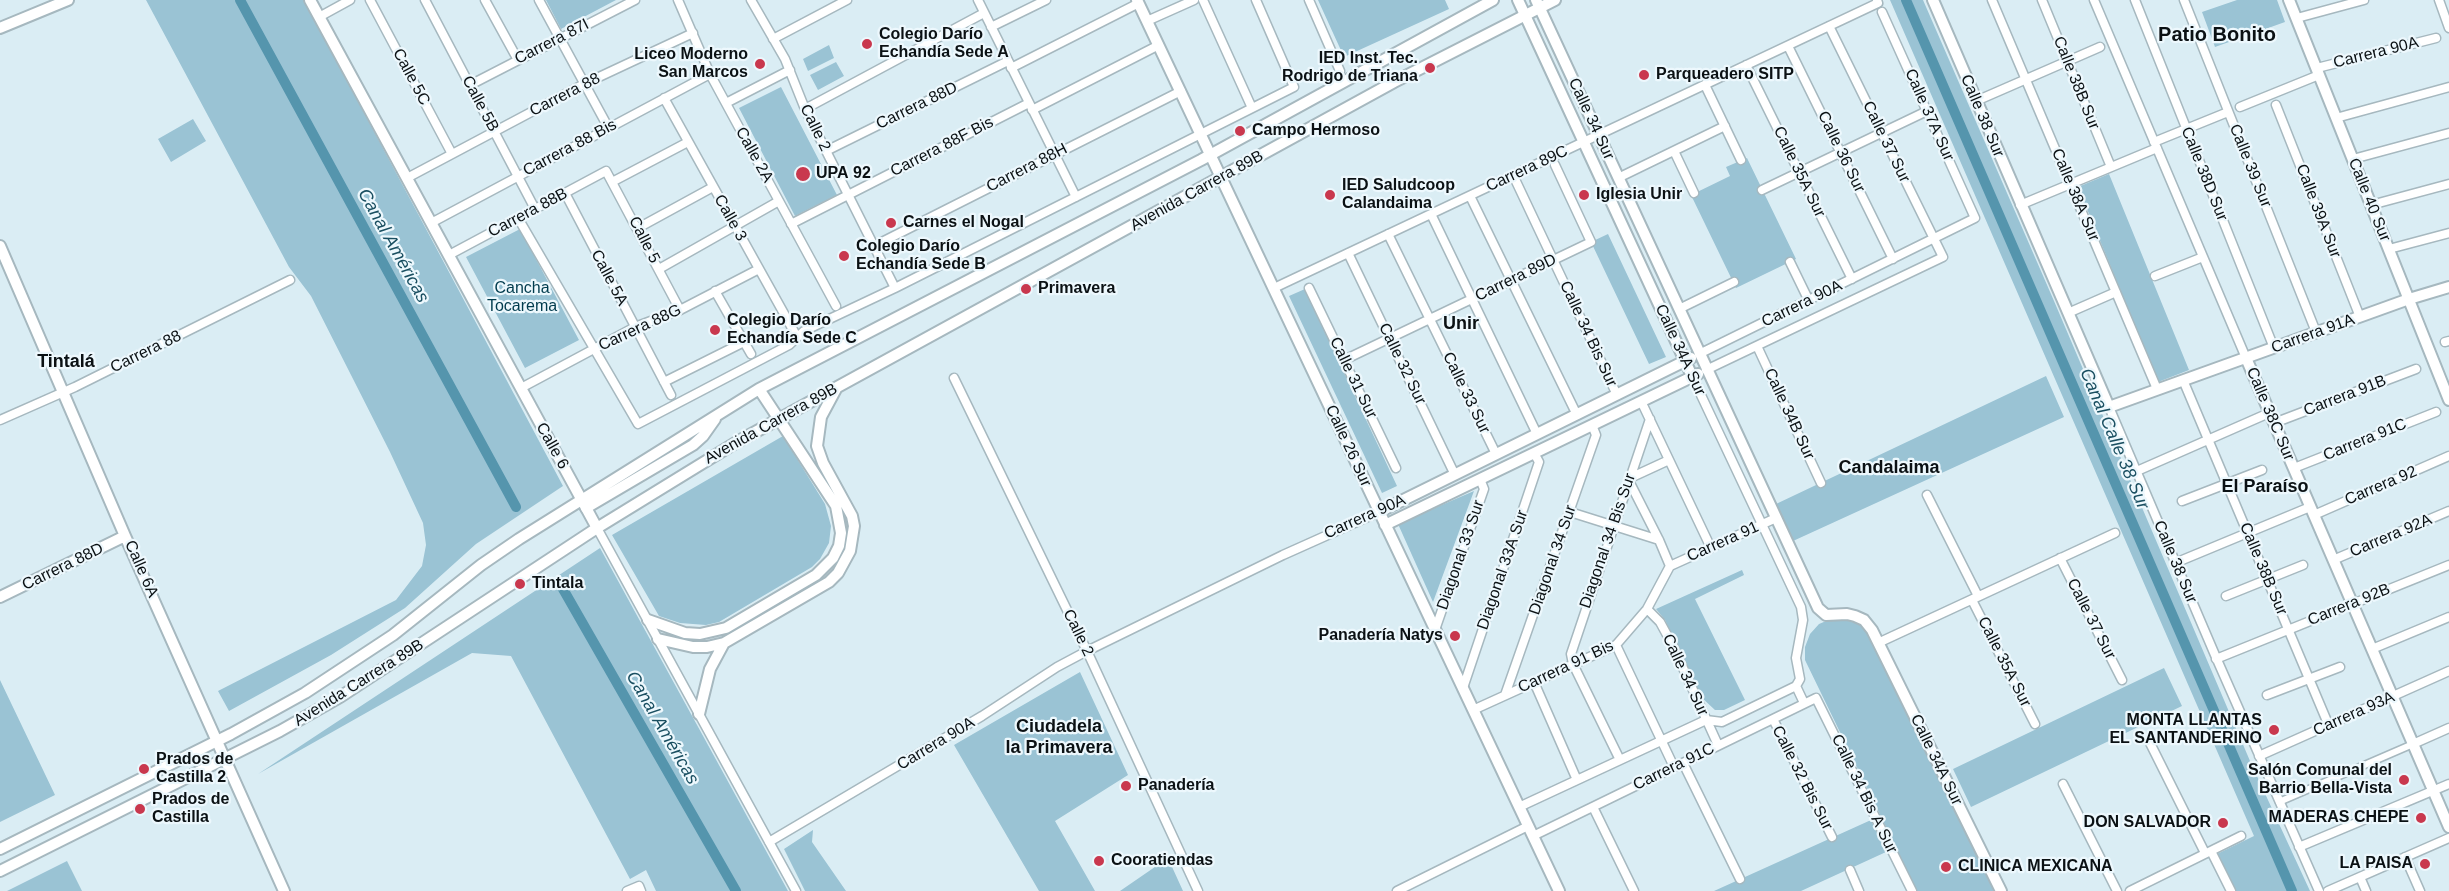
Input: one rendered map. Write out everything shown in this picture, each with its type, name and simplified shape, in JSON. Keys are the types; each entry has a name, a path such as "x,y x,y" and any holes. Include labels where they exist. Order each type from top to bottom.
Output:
{"street":[{"path":"0,28 68,0"},
{"name":"Calle 6","path":"310,0 796,891"},
{"path":"319,17 350,0"},
{"name":"Calle 5C","path":"370,0 452,154"},
{"name":"Calle 5B","path":"425,0 535,208"},
{"path":"485,0 518,60"},
{"path":"539,0 608,128"},
{"name":"Carrera 87I","path":"470,84 634,0"},
{"name":"Calle 2A","path":"678,0 710,74 836,306"},
{"name":"Calle 2","path":"751,0 790,70 805,109 895,288"},
{"path":"773,39 847,0"},
{"path":"978,0 1076,197"},
{"path":"991,27 1046,0"},
{"path":"1147,21 1194,0"},
{"path":"1203,0 1252,108"},
{"path":"518,218 638,424 789,345 804,331 895,288 1294,87 1256,0"},
{"path":"1309,0 1340,71"},
{"name":"Avenida Carrera 89B","path":"0,849 218,740 277,709 340,671 393,635 481,565 584,503 759,389 1212,155 1493,0"},
{"name":"Calle 34A Sur","path":"1518,0 1692,376 1798,598 1803,614 1796,658 1800,679 1796,686 1804,703"},
{"name":"Avenida Carrera 89B","path":"0,871 227,759 340,697 597,528 779,418 1394,82 1525,15 1538,4 1555,0"},
{"name":"Calle 38 Sur","path":"1933,0 2319,891"},
{"name":"Calle 38A Sur","path":"1992,0 2157,389"},
{"name":"Calle 38B Sur","path":"2042,0 2111,167"},
{"name":"Calle 38C Sur","path":"2094,0 2449,827"},
{"name":"Calle 38D Sur","path":"2135,0 2274,348"},
{"name":"Calle 39 Sur","path":"2184,0 2316,333"},
{"name":"Calle 40 Sur","path":"2289,0 2449,400"},
{"path":"2297,18 2364,0"},
{"path":"2439,0 2449,28"},
{"name":"Calle 26 Sur","path":"1138,1 1559,891"},
{"name":"Carrera 88D","path":"826,151 1138,1"},
{"name":"Carrera 89C","path":"1274,288 1878,1"},
{"name":"Calle 34 Sur","path":"1538,4 1706,370"},
{"name":"Calle 37A Sur","path":"1882,12 1976,218"},
{"path":"805,109 984,13"},
{"name":"Calle 37 Sur","path":"1829,26 1943,257"},
{"name":"Carrera 88","path":"407,178 584,84 693,33"},
{"name":"Carrera 90A","path":"2240,107 2318,72 2436,38"},
{"name":"Carrera 88F Bis","path":"791,224 1159,45"},
{"name":"Calle 36 Sur","path":"1788,45 1893,259"},
{"path":"1976,101 2100,47"},
{"name":"Calle 35A Sur","path":"1746,65 1852,279"},
{"path":"726,103 790,70"},
{"name":"Carrera 88 Bis","path":"431,223 710,74"},
{"path":"1705,85 1741,160"},
{"path":"2336,118 2449,87"},
{"name":"Carrera 88H","path":"874,246 1181,91"},
{"name":"Calle 3","path":"664,98 797,337"},
{"name":"Calle 39A Sur","path":"2276,105 2360,317"},
{"path":"1762,190 1927,111"},
{"path":"2020,204 2111,167 2186,129 2228,112"},
{"path":"1618,178 1725,126"},
{"path":"2353,159 2449,133"},
{"path":"612,182 688,142"},
{"path":"1674,151 1694,193"},
{"name":"Carrera 89D","path":"1344,360 1591,242 1555,165"},
{"name":"Calle 5","path":"606,171 680,310"},
{"name":"Carrera 88B","path":"449,255 606,171"},
{"name":"Calle 34 Bis Sur","path":"1513,175 1617,395"},
{"path":"2371,205 2449,184"},
{"path":"638,228 713,187"},
{"name":"Calle 5A","path":"565,193 671,395"},
{"path":"1470,196 1576,415"},
{"path":"659,268 779,201"},
{"path":"1431,214 1537,434"},
{"name":"Carrera 90A","path":"769,842 1087,651 1283,555 1455,475 1976,218"},
{"path":"2389,249 2449,233"},
{"name":"Calle 33 Sur","path":"1389,234 1496,454"},
{"name":"Calle 6A","path":"0,246 284,891"},
{"name":"Calle 32 Sur","path":"1348,253 1455,475"},
{"name":"Carrera 90A","path":"1385,525 1943,257"},
{"path":"2156,276 2203,257"},
{"path":"1790,262 1809,301"},
{"name":"Carrera 88G","path":"521,388 635,327 680,310 759,268"},
{"name":"Carrera 88","path":"0,420 63,392 290,280"},
{"path":"1678,309 1734,282"},
{"name":"Carrera 91A","path":"2109,407 2409,299 2449,287"},
{"name":"Calle 31 Sur","path":"1309,288 1396,468"},
{"path":"716,291 751,354"},
{"path":"2068,313 2116,292"},
{"path":"664,382 744,342"},
{"name":"Calle 34B Sur","path":"1757,346 1821,483"},
{"name":"Carrera 91B","path":"2137,471 2208,440 2416,369"},
{"name":"Calle 34A Sur","path":"1706,370 1821,613 1826,615 1847,614 1864,620 1878,643 2001,891"},
{"name":"Calle 2","path":"954,378 1087,651 1198,891"},
{"name":"Calle 38B Sur","path":"2183,380 2329,726"},
{"path":"658,639 693,647 724,643 829,582 845,562 853,539 852,516 844,497 823,463 817,446 821,417 837,387"},
{"path":"648,620 685,633 700,634 726,628 816,574 833,558 841,533 836,506 759,389"},
{"path":"1641,401 1711,548"},
{"name":"Carrera 91C","path":"2294,468 2436,412"},
{"name":"Diagonal 34 Bis Sur","path":"1573,664 1571,654 1650,419"},
{"name":"Diagonal 34 Sur","path":"1505,696 1596,435 1592,425"},
{"name":"Diagonal 33A Sur","path":"1462,688 1539,462 1534,453"},
{"name":"Carrera 92","path":"2175,563 2449,456"},
{"path":"1669,460 1630,479 1670,566"},
{"path":"2182,501 2262,470"},
{"name":"Diagonal 33 Sur","path":"1435,630 1484,489 1480,479"},
{"name":"Calle 35A Sur","path":"1927,495 2035,724"},
{"name":"Carrera 92A","path":"2333,560 2449,511"},
{"path":"1570,512 1659,540"},
{"name":"Carrera 91","path":"1670,566 1776,518"},
{"path":"1878,643 2115,533"},
{"name":"Carrera 88D","path":"0,597 126,536"},
{"name":"Calle 37 Sur","path":"2060,558 2121,680"},
{"path":"2226,596 2303,565"},
{"name":"Carrera 92B","path":"2217,659 2449,565"},
{"name":"Carrera 91 Bis","path":"1473,710 1616,645 1647,609 1670,566"},
{"name":"Calle 34 Sur","path":"1647,609 1660,622 1674,646 1718,745"},
{"path":"2372,649 2449,617"},
{"path":"699,714 710,669 724,643"},
{"path":"1616,645 1662,741 1678,765 1740,879"},
{"path":"1573,664 1620,760"},
{"path":"2267,695 2340,667"},
{"name":"Carrera 93A","path":"2259,756 2449,671"},
{"path":"1534,682 1577,780"},
{"name":"Carrera 91C","path":"1519,807 1706,720 1722,722 1796,686"},
{"name":"Carrera 91C","path":"1397,891 1531,831 1593,807 1816,698"},
{"name":"Calle 34 Bis A Sur","path":"1816,698 1912,891"},
{"name":"Calle 32 Bis Sur","path":"1773,719 1832,837"},
{"path":"2279,802 2449,728"},
{"path":"2149,741 2231,891"},
{"path":"2062,784 2117,891"},
{"path":"2300,847 2449,784"},
{"path":"1593,807 1634,891"},
{"path":"2130,891 2241,836"},
{"path":"2328,891 2449,838"},
{"path":"2405,857 2420,891"},
{"path":"1850,870 1859,891"},
{"path":"2360,877 2366,891"},
{"path":"627,891 639,886 641,891"}],"green space":[{"path":"146,0 304,0 563,486 476,544 405,608 331,655 229,711 218,691 396,600 422,566 426,545 423,523 390,452 311,296 289,267"},
{"path":"546,0 616,0 561,29"},
{"path":"1318,0 1445,0 1449,9 1344,57"},
{"path":"1890,0 1923,0 2250,761 2310,891 2235,891 2217,854 2254,836"},
{"path":"2237,0 2277,0 2285,22 2215,47 2202,12"},
{"path":"829,45 834,58 808,71 803,59"},
{"path":"836,62 844,76 818,90 810,75"},
{"path":"781,87 837,195 795,216 739,108"},
{"path":"193,119 206,141 171,162 158,139"},
{"path":"1747,158 1796,259 1736,288 1691,195 1730,176 1726,167"},
{"path":"2109,174 2189,370 2158,382 2078,187"},
{"name":"Cancha Tocarema","path":"520,229 579,340 525,368 466,257"},
{"path":"1608,234 1666,357 1649,364 1591,242"},
{"path":"1305,289 1397,486 1382,493 1289,296"},
{"path":"2046,376 2064,417 1793,541 1776,504"},
{"path":"783,436 825,504 831,526 829,543 820,559 812,567 719,622 706,625 680,623 659,616 612,535"},
{"path":"1474,491 1433,602 1398,524"},
{"path":"600,548 788,891 656,891 646,870 630,879 511,656 472,653 258,774"},
{"path":"1742,570 1744,575 1695,599 1745,700 1724,710 1715,710 1701,697 1665,620 1656,609"},
{"path":"1831,619 1851,619 1867,630 1995,891 1917,891 1805,660 1805,647 1810,634 1819,624"},
{"path":"2164,668 2182,706 1971,807 1953,769"},
{"path":"1080,672 1128,775 1055,821 1095,891 1039,891 954,745"},
{"path":"0,680 55,795 0,822"},
{"path":"1871,820 1886,852 1801,891 1714,891"},
{"path":"813,830 812,842 846,891 805,891 784,849"},
{"path":"1168,858 1183,891 1120,891"},
{"path":"67,861 82,891 7,891"}],"waterway":[{"name":"Canal Américas","path":"240,0 516,507"},
{"name":"Canal Calle 38 Sur","path":"1906,0 2292,891"},
{"name":"Canal Américas","path":"559,582 736,891"}],"place":[{"name":"Colegio Darío Echandía Sede A","path":"867,44"},
{"name":"Liceo Moderno San Marcos","path":"760,64"},
{"name":"IED Inst. Tec. Rodrigo de Triana","path":"1430,68"},
{"name":"Parqueadero SITP","path":"1644,75"},
{"name":"Campo Hermoso","path":"1240,131"},
{"name":"UPA 92","path":"803,174"},
{"name":"IED Saludcoop Calandaima","path":"1330,195"},
{"name":"Iglesia Unir","path":"1584,195"},
{"name":"Carnes el Nogal","path":"891,223"},
{"name":"Colegio Darío Echandía Sede B","path":"844,256"},
{"name":"Primavera","path":"1026,289"},
{"name":"Colegio Darío Echandía Sede C","path":"715,330"},
{"name":"Tintala","path":"520,584"},
{"name":"Panadería Natys","path":"1455,636"},
{"name":"MONTA LLANTAS EL SANTANDERINO","path":"2274,730"},
{"name":"Prados de Castilla 2","path":"144,769"},
{"name":"Salón Comunal del Barrio Bella-Vista","path":"2404,780"},
{"name":"Panadería","path":"1126,786"},
{"name":"Prados de Castilla","path":"140,809"},
{"name":"MADERAS CHEPE","path":"2421,818"},
{"name":"DON SALVADOR","path":"2223,823"},
{"name":"Cooratiendas","path":"1099,861"},
{"name":"LA PAISA","path":"2425,864"},
{"name":"CLINICA MEXICANA","path":"1946,867"}],"district":[{"name":"Patio Bonito","path":"2217,35"},
{"name":"Unir","path":"1461,324"},
{"name":"Tintalá","path":"66,362"},
{"name":"Candalaima","path":"1889,468"},
{"name":"El Paraíso","path":"2265,487"},
{"name":"Ciudadela la Primavera","path":"1059,737"}]}
